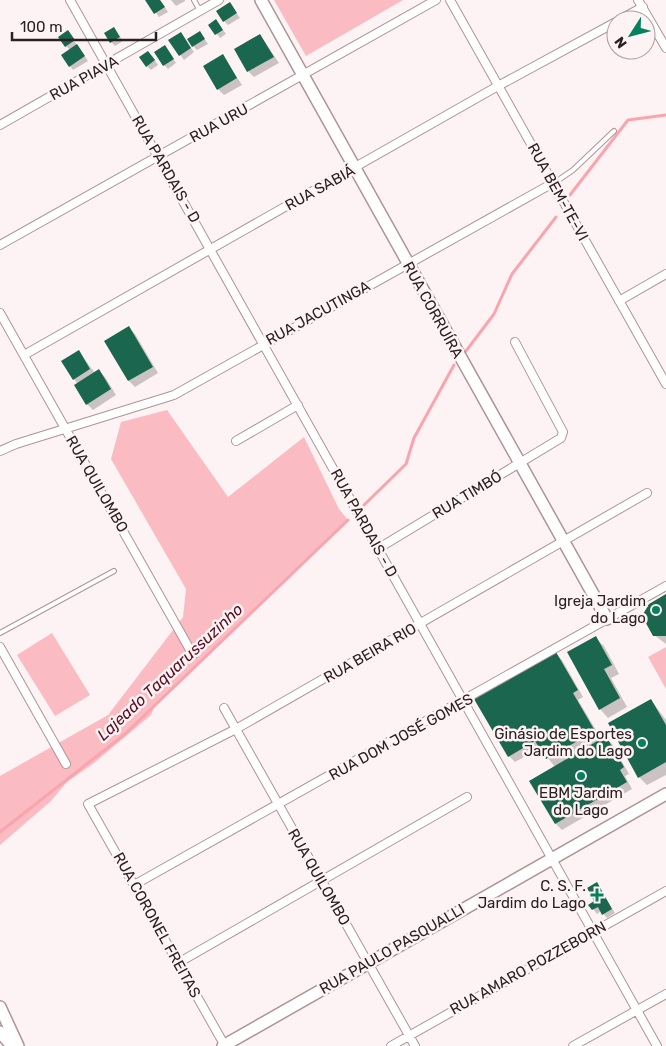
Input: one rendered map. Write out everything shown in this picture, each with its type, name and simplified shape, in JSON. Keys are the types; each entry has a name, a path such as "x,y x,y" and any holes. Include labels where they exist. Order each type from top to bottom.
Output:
{"street":[{"name":"RUA PARDAIS - D","path":"70,0 658,1046"},
{"name":"RUA PIAVA","path":"0,125 219,0"},
{"name":"RUA CORRUÍRA","path":"261,0 519,464 607,618"},
{"name":"RUA URU","path":"0,245 436,0"},
{"name":"RUA BEM-TE-VI","path":"450,0 665,381"},
{"path":"640,4 666,48"},
{"name":"RUA SABIÁ","path":"24,355 498,86 606,28"},
{"name":"RUA JACUTINGA","path":"0,451 16,444 174,395 553,183"},
{"path":"619,301 666,274"},
{"name":"RUA QUILOMBO","path":"0,313 194,655"},
{"name":"RUA TIMBÓ","path":"379,548 555,444 561,438 563,432 515,342"},
{"path":"236,442 298,405"},
{"name":"RUA BEIRA RIO","path":"88,804 236,729 647,493"},
{"name":"RUA DOM JOSÉ GOMES","path":"134,885 465,701 607,618 666,586"},
{"path":"0,647 66,764"},
{"name":"RUA QUILOMBO","path":"224,708 415,1046"},
{"name":"RUA PAULO PASQUALLI","path":"224,1046 367,962 666,794"},
{"path":"178,962 467,798"},
{"name":"RUA CORONEL FREITAS","path":"88,804 224,1046"},
{"name":"RUA AMARO POZZEBORN","path":"391,1046 666,891"},
{"path":"573,1046 666,994"},
{"path":"0,1006 18,1046"},
{"path":"0,1032 12,1046"}],"lane":[{"path":"194,0 200,11"},
{"name":"RUA JACUTINGA","path":"553,183 573,170 614,131"},
{"path":"0,633 114,571"}],"shaded area":[{"path":"274,0 403,0 306,56"},
{"path":"167,410 228,497 304,437 339,509 348,520 155,705 151,715 94,763 67,782 51,801 0,845 0,776 108,715 183,617 186,589 111,459 121,422"},
{"path":"52,633 90,695 55,716 17,655"},
{"path":"666,647 666,689 648,657"}],"building":[{"path":"145,0 160,0 165,7 154,14"},
{"path":"230,2 237,13 223,22 216,11"},
{"path":"216,19 223,30 215,35 208,25"},
{"path":"114,27 120,37 110,43 104,33"},
{"path":"68,30 75,40 65,47 58,37"},
{"path":"200,31 205,39 192,47 187,39"},
{"path":"181,32 191,48 179,56 168,40"},
{"path":"260,34 274,57 247,72 234,49"},
{"path":"77,44 85,56 69,67 61,55"},
{"path":"165,45 174,59 163,66 154,52"},
{"path":"148,51 155,60 146,67 139,57"},
{"path":"223,54 237,78 217,90 203,66"},
{"path":"129,326 153,367 128,381 104,341"},
{"path":"79,350 90,369 73,380 61,361"},
{"path":"99,369 111,389 86,405 74,385"},
{"name":"Igreja Jardim do Lago","path":"666,594 666,636 653,636 642,616 649,604"},
{"path":"596,636 612,665 604,669 620,698 599,710 567,652"},
{"path":"556,652 578,690 573,693 595,731 546,759 535,741 508,757 474,699"},
{"name":"Ginásio de Esportes Jardim do Lago","path":"651,699 666,725 666,762 638,778 608,723"},
{"name":"EBM Jardim do Lago","path":"606,736 624,767 620,770 627,782 555,824 529,781"},
{"name":"C. S. F. Jardim do Lago","path":"597,882 612,909 602,915 598,907 592,910 588,905 594,901 587,888"}],"waterway":[{"name":"Lajeado Taquarussuzinho","path":"570,195 628,120 666,115"},
{"name":"Lajeado Taquarussuzinho","path":"466,351 494,314 512,274 556,217"},
{"name":"Lajeado Taquarussuzinho","path":"364,505 406,464 414,438 454,365"},
{"name":"Lajeado Taquarussuzinho","path":"0,832 125,734 348,520"}],"place":[{"name":"Igreja Jardim do Lago","path":"656,610"},
{"name":"Ginásio de Esportes Jardim do Lago","path":"642,743"},
{"name":"EBM Jardim do Lago","path":"581,776"},
{"name":"C. S. F. Jardim do Lago","path":"597,895"}]}
